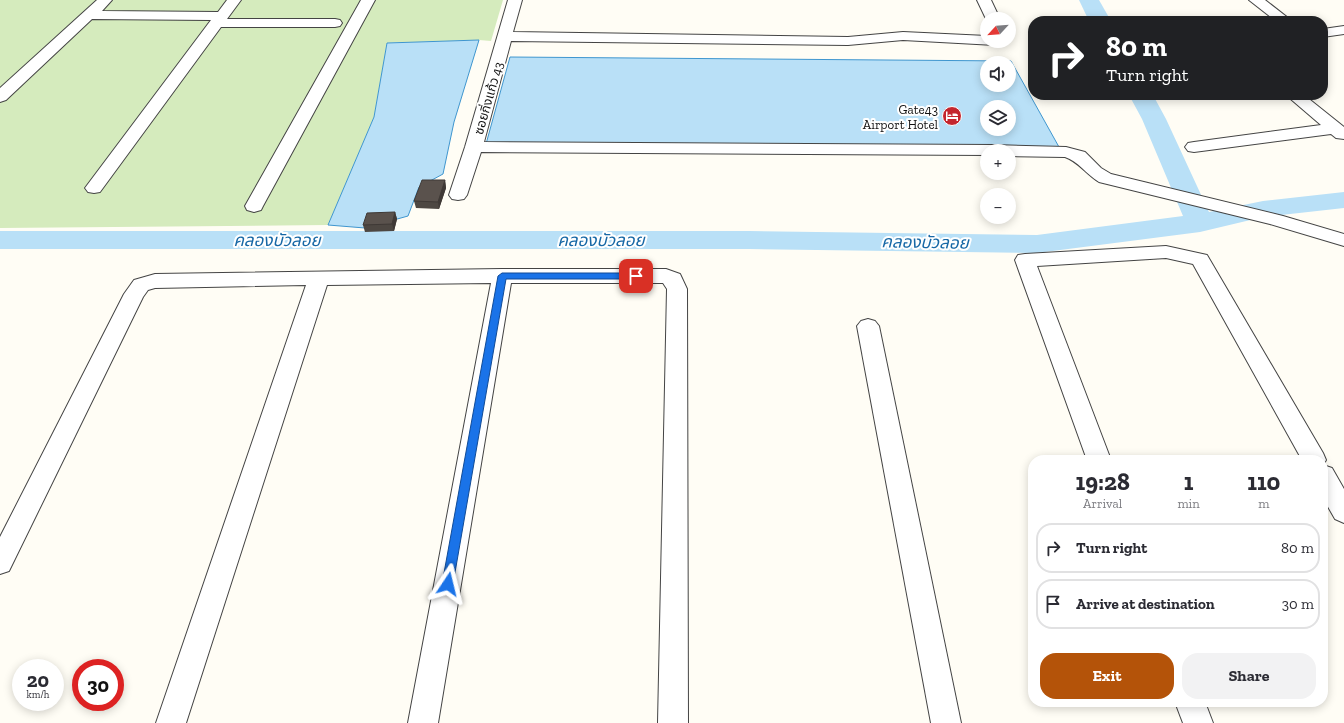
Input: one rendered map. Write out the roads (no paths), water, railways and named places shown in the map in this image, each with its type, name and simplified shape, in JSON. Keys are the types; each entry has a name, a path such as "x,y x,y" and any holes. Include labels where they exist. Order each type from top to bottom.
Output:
{"street":[{"path":"0,97 105,0"},
{"path":"94,188 234,0"},
{"path":"254,206 368,0"},
{"name":"ซอยกิ่งแก้ว 43","path":"458,195 474,147 515,0"},
{"path":"984,0 990,12"},
{"path":"1256,0 1278,16"},
{"path":"88,15 335,23"},
{"path":"1328,32 1344,30"},
{"path":"505,36 848,41 903,36 980,40"},
{"path":"1300,100 1340,132"},
{"path":"1194,147 1340,132"},
{"path":"474,147 985,150 1066,152 1079,156 1095,172 1105,178 1276,220 1344,240"},
{"path":"1098,455 1025,260 1166,252 1200,259 1311,455"},
{"path":"423,723 502,276"},
{"path":"0,563 134,294 141,285 155,281 319,278 666,276 673,279 677,289 673,723"},
{"path":"171,723 319,278"},
{"path":"868,326 946,723"},
{"path":"1328,484 1344,512"},
{"path":"1192,707 1198,723"}],"water":[{"path":"479,40 454,122 443,174 419,187 408,216 365,228 328,225 374,117 387,43"},
{"path":"510,57 980,61 980,92 1016,92 1016,70 1028,91 1028,100 1033,100 1059,147 1016,147 1016,144 980,144 980,147 486,144"}],"waterway":[{"path":"1089,0 1097,16"},
{"path":"1144,100 1154,119 1200,223"},
{"path":"1200,223 1263,209 1344,200"},
{"name":"คลองบัวลอย","path":"0,240 749,240 1037,244 1200,223"}],"place":[{"name":"Gate43 Airport Hotel","path":"952,116"}]}
